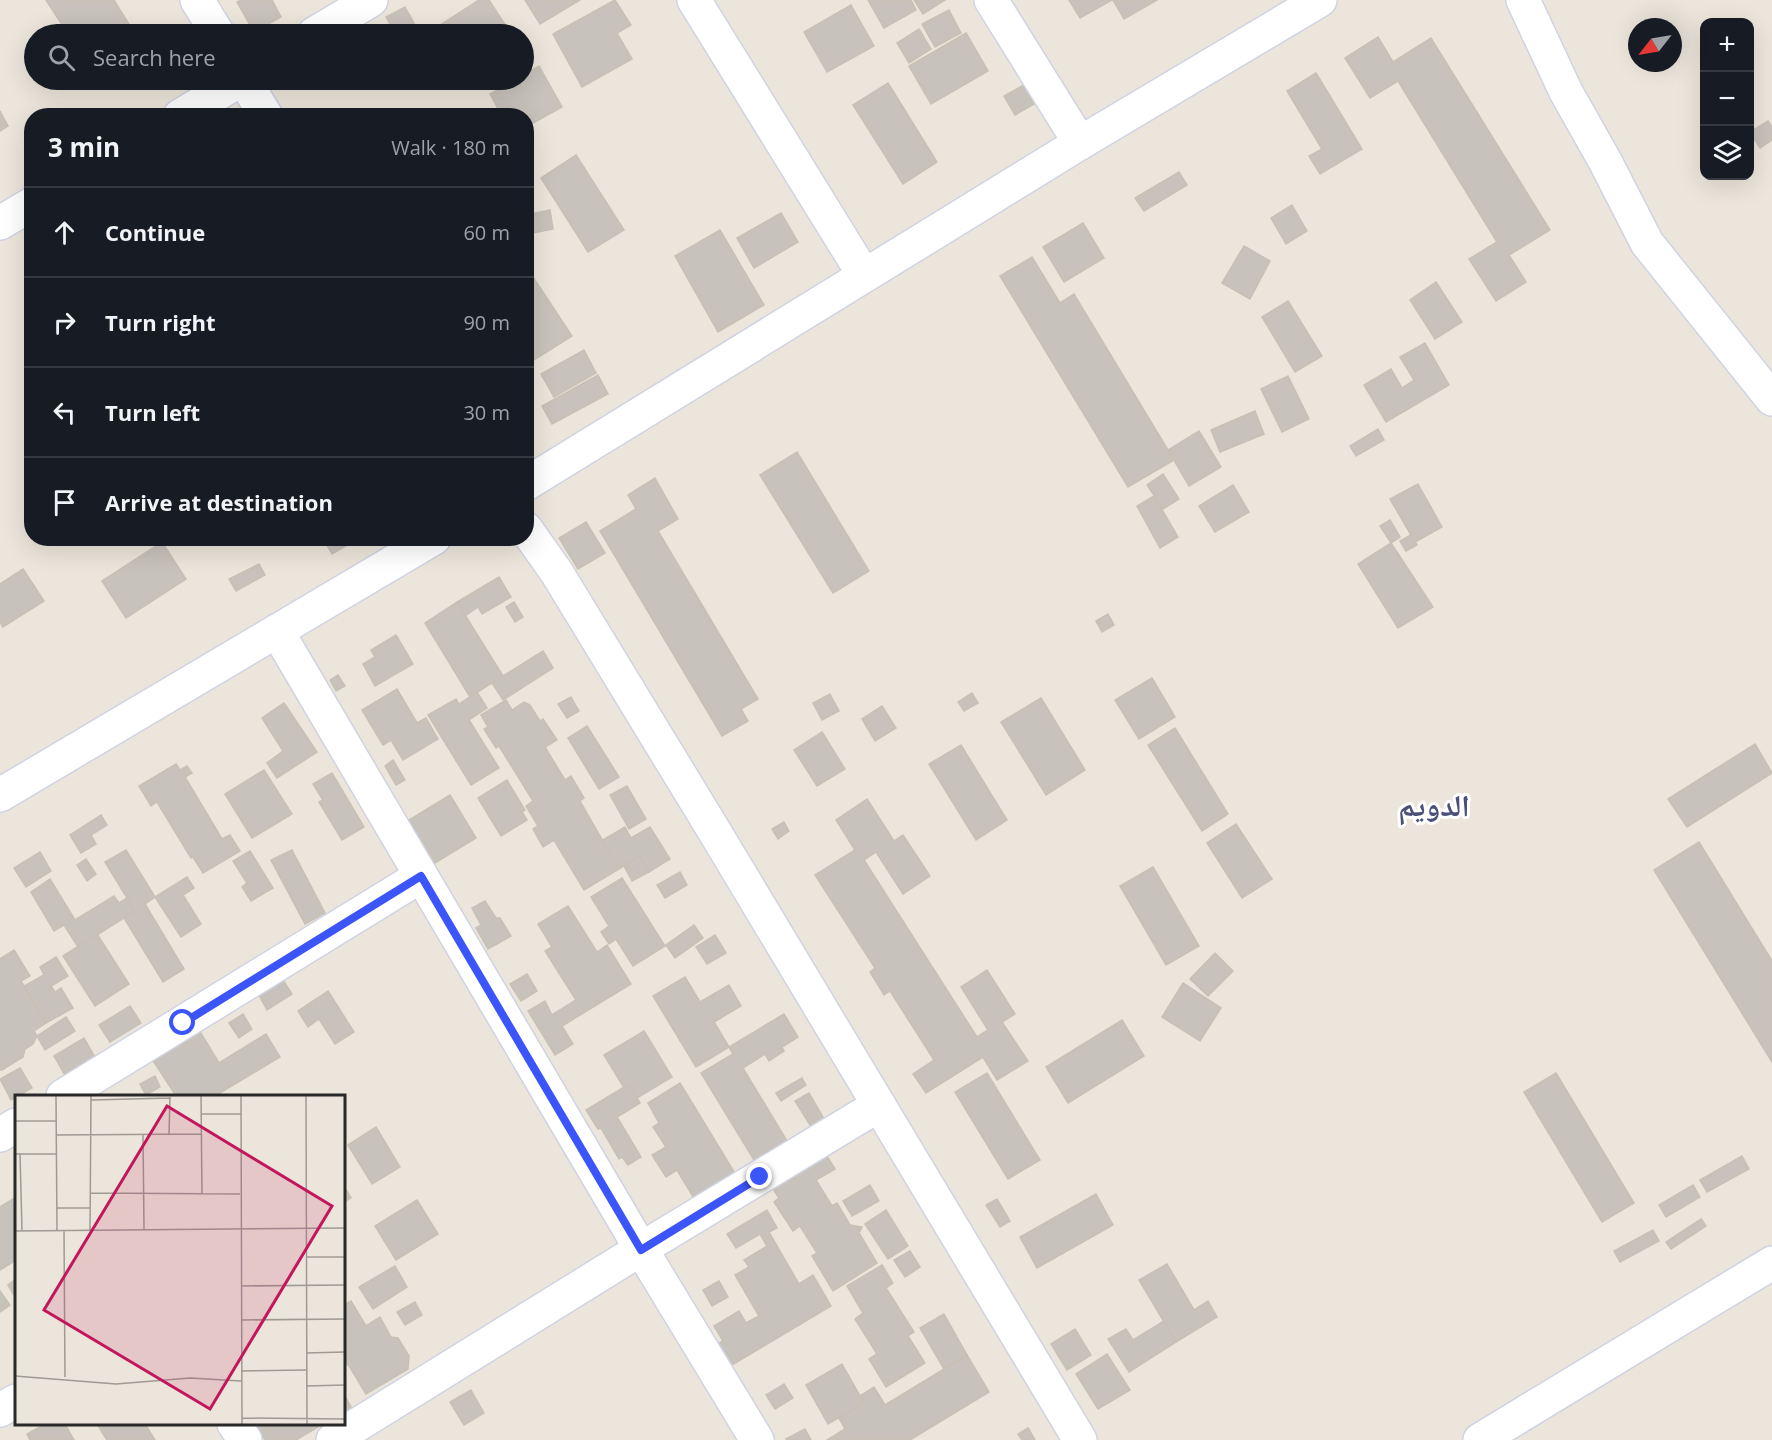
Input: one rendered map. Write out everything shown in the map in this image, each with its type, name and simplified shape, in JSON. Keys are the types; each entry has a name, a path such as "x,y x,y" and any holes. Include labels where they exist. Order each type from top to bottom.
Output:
{"street":[{"path":"197,0 212,24"},
{"path":"331,24 371,0"},
{"path":"694,0 864,275"},
{"path":"991,0 1080,143"},
{"path":"534,478 1080,143 1320,0"},
{"path":"1523,0 1566,93 1605,161 1647,243 1772,399"},
{"path":"193,108 223,90"},
{"path":"250,90 261,108"},
{"path":"0,223 24,209"},
{"path":"534,541 713,829 1080,1440"},
{"path":"0,795 420,546"},
{"path":"277,631 641,1250 757,1440"},
{"path":"65,1095 421,876"},
{"path":"333,1440 879,1105"},
{"path":"0,1135 15,1126"},
{"path":"1480,1440 1772,1263"},
{"path":"0,1410 15,1402"},
{"path":"235,1425 244,1440"}],"building":[{"path":"46,0 114,0 129,24 62,24"},
{"path":"272,0 281,17 268,24 249,24 237,2"},
{"path":"479,0 489,0 505,24 442,24"},
{"path":"525,0 580,0 540,24"},
{"path":"615,0 631,25 617,33 632,59 582,87 553,34"},
{"path":"868,0 911,0 916,10 884,28"},
{"path":"914,0 945,0 923,14"},
{"path":"1069,0 1112,0 1080,18"},
{"path":"1113,0 1157,0 1124,19"},
{"path":"851,5 874,46 827,72 804,32"},
{"path":"405,7 414,24 390,24 386,17"},
{"path":"949,10 961,33 935,47 922,24"},
{"path":"919,29 931,49 909,63 897,43"},
{"path":"966,33 988,71 931,104 909,66"},
{"path":"1378,37 1393,62 1431,38 1550,230 1509,255 1526,282 1496,301 1469,259 1497,242 1398,81 1370,98 1345,58"},
{"path":"539,66 562,107 534,123 534,108 498,108 490,94 497,90 534,90 534,69"},
{"path":"1316,73 1362,149 1320,174 1309,156 1322,149 1287,91"},
{"path":"888,83 937,162 903,184 853,105"},
{"path":"1024,85 1034,104 1015,115 1004,96"},
{"path":"0,111 8,126 0,131"},
{"path":"1768,121 1772,127 1772,140 1760,148 1754,138 1754,130"},
{"path":"576,155 624,230 588,252 541,178"},
{"path":"1179,172 1187,185 1144,211 1135,198"},
{"path":"1292,205 1307,231 1286,244 1271,218"},
{"path":"550,210 553,229 534,233 534,213"},
{"path":"781,213 798,242 754,268 737,238"},
{"path":"1083,223 1104,258 1064,282 1043,247"},
{"path":"720,230 764,305 718,332 675,256"},
{"path":"1244,246 1270,261 1250,299 1222,283"},
{"path":"1032,257 1060,303 1074,294 1174,460 1128,487 1000,276"},
{"path":"534,279 572,336 534,360"},
{"path":"1436,282 1462,322 1435,339 1410,300"},
{"path":"1288,301 1322,356 1295,372 1262,317"},
{"path":"1425,343 1449,385 1386,422 1364,385 1391,369 1402,388 1414,380 1400,357"},
{"path":"584,350 596,373 554,397 541,374"},
{"path":"598,375 608,394 552,424 542,406"},
{"path":"1288,376 1309,419 1282,432 1261,389"},
{"path":"1255,411 1264,434 1220,452 1211,430"},
{"path":"1378,429 1384,440 1356,456 1350,446"},
{"path":"1199,431 1221,467 1189,486 1168,450"},
{"path":"797,452 869,571 833,593 760,475"},
{"path":"1163,474 1179,499 1163,509 1147,485"},
{"path":"655,478 678,519 658,531 758,699 741,709 748,721 722,736 600,531 636,509 628,495"},
{"path":"1418,484 1442,527 1415,542 1417,545 1406,551 1400,541 1411,535 1390,499"},
{"path":"1233,485 1249,512 1215,532 1199,506"},
{"path":"1154,496 1178,537 1160,548 1137,506"},
{"path":"1390,520 1400,537 1391,543 1380,526"},
{"path":"586,522 605,553 578,569 559,538"},
{"path":"1391,543 1433,607 1398,628 1358,564"},
{"path":"156,546 165,546 186,579 126,618 102,581"},
{"path":"328,546 346,546 332,554"},
{"path":"259,564 265,575 236,591 229,579"},
{"path":"23,569 44,601 3,627 0,622 0,584"},
{"path":"499,577 511,597 482,614 478,607 465,616 457,602"},
{"path":"457,602 503,676 470,697 425,623"},
{"path":"514,602 523,617 515,622 506,607"},
{"path":"1108,614 1114,625 1102,632 1096,621"},
{"path":"396,635 413,664 375,686 363,664 375,657 371,650"},
{"path":"543,651 553,668 503,700 492,683"},
{"path":"338,675 345,686 336,691 330,680"},
{"path":"1152,678 1175,717 1139,739 1115,700"},
{"path":"397,689 417,723 426,718 438,739 403,760 391,740 383,745 362,710"},
{"path":"477,692 487,708 469,720 499,768 471,785 428,715 456,699 459,704"},
{"path":"972,693 978,703 964,711 958,702"},
{"path":"830,694 839,711 822,720 813,703"},
{"path":"571,697 579,711 567,718 558,704"},
{"path":"1041,698 1085,770 1046,795 1001,722"},
{"path":"506,700 512,710 524,702 530,705 540,721 543,719 557,740 545,747 565,780 571,776 584,798 580,801 619,869 584,890 554,840 543,847 533,829 538,826 526,806 533,801 499,746 496,748 484,729 488,727 481,715"},
{"path":"284,703 317,752 277,778 267,763 283,751 262,718"},
{"path":"882,706 896,728 875,741 862,719"},
{"path":"587,726 619,777 599,789 568,738"},
{"path":"1175,728 1228,814 1202,831 1148,745"},
{"path":"822,732 845,769 817,786 794,750"},
{"path":"1755,744 1772,773 1687,827 1668,799"},
{"path":"961,745 1007,820 976,840 929,764"},
{"path":"393,760 405,780 396,785 385,766"},
{"path":"176,764 180,770 187,766 192,773 185,777 222,839 230,835 240,851 203,873 193,857 191,858 157,802 151,806 139,786"},
{"path":"264,770 292,814 252,838 225,794"},
{"path":"332,773 364,827 342,840 319,802 323,800 313,784"},
{"path":"507,780 525,810 522,812 527,820 501,836 478,798"},
{"path":"627,786 646,819 629,829 610,795"},
{"path":"450,795 476,838 435,863 409,820"},
{"path":"867,799 894,841 903,835 930,876 903,894 876,852 864,860 977,1037 988,1030 961,987 987,970 1015,1014 1002,1022 1028,1061 997,1080 983,1057 926,1093 913,1074 934,1060 890,991 884,995 870,972 875,968 815,875 855,850 836,820"},
{"path":"101,815 107,825 91,835 96,844 81,853 70,835"},
{"path":"784,822 789,831 778,839 772,829"},
{"path":"1236,824 1272,879 1242,898 1207,843"},
{"path":"625,827 631,838 650,827 670,859 649,872 640,856 619,869 601,841"},
{"path":"1699,842 1772,961 1772,1062 1654,870"},
{"path":"126,850 155,897 145,904 184,969 163,982 124,918 135,911 105,862"},
{"path":"292,850 325,913 305,924 271,860"},
{"path":"250,851 273,888 251,901 242,887 247,883 233,861"},
{"path":"40,852 51,871 26,887 14,868"},
{"path":"640,856 649,872 632,881 624,866"},
{"path":"86,859 96,874 87,881 77,865"},
{"path":"1153,867 1199,946 1166,965 1120,886"},
{"path":"680,872 687,885 665,898 657,885"},
{"path":"187,877 194,888 183,895 201,924 181,937 155,897"},
{"path":"622,878 665,946 633,966 616,939 609,944 601,932 609,926 591,897"},
{"path":"50,879 75,920 114,896 119,903 127,898 135,911 78,947 64,925 54,931 31,892"},
{"path":"485,901 496,918 500,918 511,936 488,949 476,928 481,925 472,908"},
{"path":"568,906 597,952 607,945 631,984 562,1026 573,1044 555,1055 528,1011 545,1001 552,1015 576,1000 545,951 552,947 538,924"},
{"path":"694,925 703,938 675,958 666,945"},
{"path":"97,934 129,984 95,1006 63,956"},
{"path":"715,935 726,953 707,964 696,947"},
{"path":"14,950 30,976 21,981 46,1023 34,1031 37,1036 33,1044 25,1049 23,1057 0,1070 0,959"},
{"path":"1215,953 1233,971 1208,996 1190,979"},
{"path":"56,957 68,976 51,986 55,992 61,988 73,1008 46,1023 24,986 44,975 40,967"},
{"path":"527,974 537,991 521,1001 510,984"},
{"path":"685,977 700,1002 729,985 741,1006 714,1022 729,1047 696,1067 653,996"},
{"path":"283,980 292,994 267,1010 259,995"},
{"path":"1183,983 1221,1008 1200,1041 1162,1017"},
{"path":"328,991 354,1032 335,1044 319,1019 308,1027 298,1011"},
{"path":"130,1006 141,1023 110,1042 99,1025"},
{"path":"243,1014 252,1029 239,1038 229,1023"},
{"path":"784,1014 798,1037 782,1047 784,1051 769,1061 765,1054 743,1068 787,1141 754,1160 701,1073 733,1054 729,1047"},
{"path":"66,1017 75,1031 45,1050 37,1036"},
{"path":"1122,1020 1144,1056 1068,1103 1046,1067"},
{"path":"199,1030 219,1063 266,1034 280,1057 217,1095 175,1095 152,1059"},
{"path":"644,1031 672,1077 637,1098 629,1084 624,1088 604,1055"},
{"path":"84,1038 99,1064 69,1082 54,1056"},
{"path":"20,1068 32,1088 20,1095 15,1095 11,1100 0,1079"},
{"path":"987,1073 1040,1160 1008,1179 955,1092"},
{"path":"1556,1073 1634,1203 1602,1222 1524,1092"},
{"path":"155,1076 160,1087 146,1095 140,1084"},
{"path":"802,1078 806,1085 781,1101 776,1093"},
{"path":"680,1083 736,1175 695,1200 677,1170 666,1177 652,1155 666,1147 653,1127 659,1123 648,1103"},
{"path":"629,1084 640,1103 617,1117 641,1157 628,1165 622,1157 619,1159 601,1128 598,1129 586,1110"},
{"path":"809,1093 823,1117 810,1125 795,1101"},
{"path":"376,1127 400,1167 372,1184 348,1145"},
{"path":"825,1153 835,1169 816,1180 832,1206 837,1203 850,1225 862,1227 859,1233 877,1263 833,1291 812,1256 817,1253 800,1226 793,1231 774,1202 779,1198 771,1186"},
{"path":"1742,1156 1749,1169 1707,1192 1700,1180"},
{"path":"870,1185 879,1201 852,1216 843,1201"},
{"path":"1693,1185 1700,1197 1666,1217 1659,1205"},
{"path":"345,1188 351,1198 345,1201"},
{"path":"1096,1194 1113,1225 1037,1268 1020,1237"},
{"path":"15,1198 15,1261 0,1270 0,1207"},
{"path":"997,1199 1010,1221 1000,1227 986,1205"},
{"path":"417,1200 438,1234 396,1260 375,1226"},
{"path":"767,1210 777,1228 769,1232 799,1284 813,1275 831,1306 722,1371 709,1349 723,1341 714,1326 739,1311 746,1323 759,1316 735,1275 749,1267 744,1260 767,1246 760,1234 736,1248 727,1234"},
{"path":"886,1210 908,1246 888,1259 865,1224"},
{"path":"1701,1219 1706,1226 1671,1249 1666,1242"},
{"path":"1653,1230 1659,1241 1620,1262 1614,1251"},
{"path":"910,1251 920,1267 905,1277 894,1260"},
{"path":"1167,1264 1194,1310 1208,1301 1217,1317 1176,1342 1139,1280"},
{"path":"882,1265 893,1283 886,1288 914,1332 908,1336 925,1363 886,1387 869,1359 877,1354 855,1319 863,1313 847,1286"},
{"path":"395,1266 407,1287 373,1309 359,1287"},
{"path":"15,1280 15,1297 8,1285"},
{"path":"719,1281 728,1297 712,1306 703,1290"},
{"path":"0,1291 10,1305 0,1312"},
{"path":"351,1301 366,1326 380,1317 391,1337 398,1338 409,1356 408,1369 366,1394 348,1364 345,1366 345,1304"},
{"path":"415,1302 422,1315 405,1325 397,1312"},
{"path":"944,1314 967,1355 944,1369 920,1328"},
{"path":"1164,1321 1176,1342 1129,1372 1108,1339 1126,1329 1133,1340"},
{"path":"1075,1329 1091,1355 1067,1370 1051,1344"},
{"path":"1107,1354 1130,1390 1098,1409 1076,1374"},
{"path":"967,1355 989,1392 910,1440 827,1440 845,1429 839,1418 864,1403 860,1396 874,1387 885,1405"},
{"path":"842,1364 864,1403 828,1424 806,1385"},
{"path":"784,1384 793,1398 775,1409 766,1395"},
{"path":"471,1390 484,1413 464,1425 450,1402"},
{"path":"345,1396 351,1407 345,1410"},
{"path":"43,1425 66,1425 74,1440 30,1440 27,1434"},
{"path":"98,1425 146,1425 155,1440 107,1440"},
{"path":"256,1425 321,1425 296,1440 265,1440"},
{"path":"1028,1428 1035,1440 1022,1440 1018,1434"},
{"path":"805,1429 811,1440 786,1439"}],"district":[{"name":"الدويم","path":"1434,806"}],"route":[{"path":"183,1023 421,876 641,1250 760,1177"}]}
